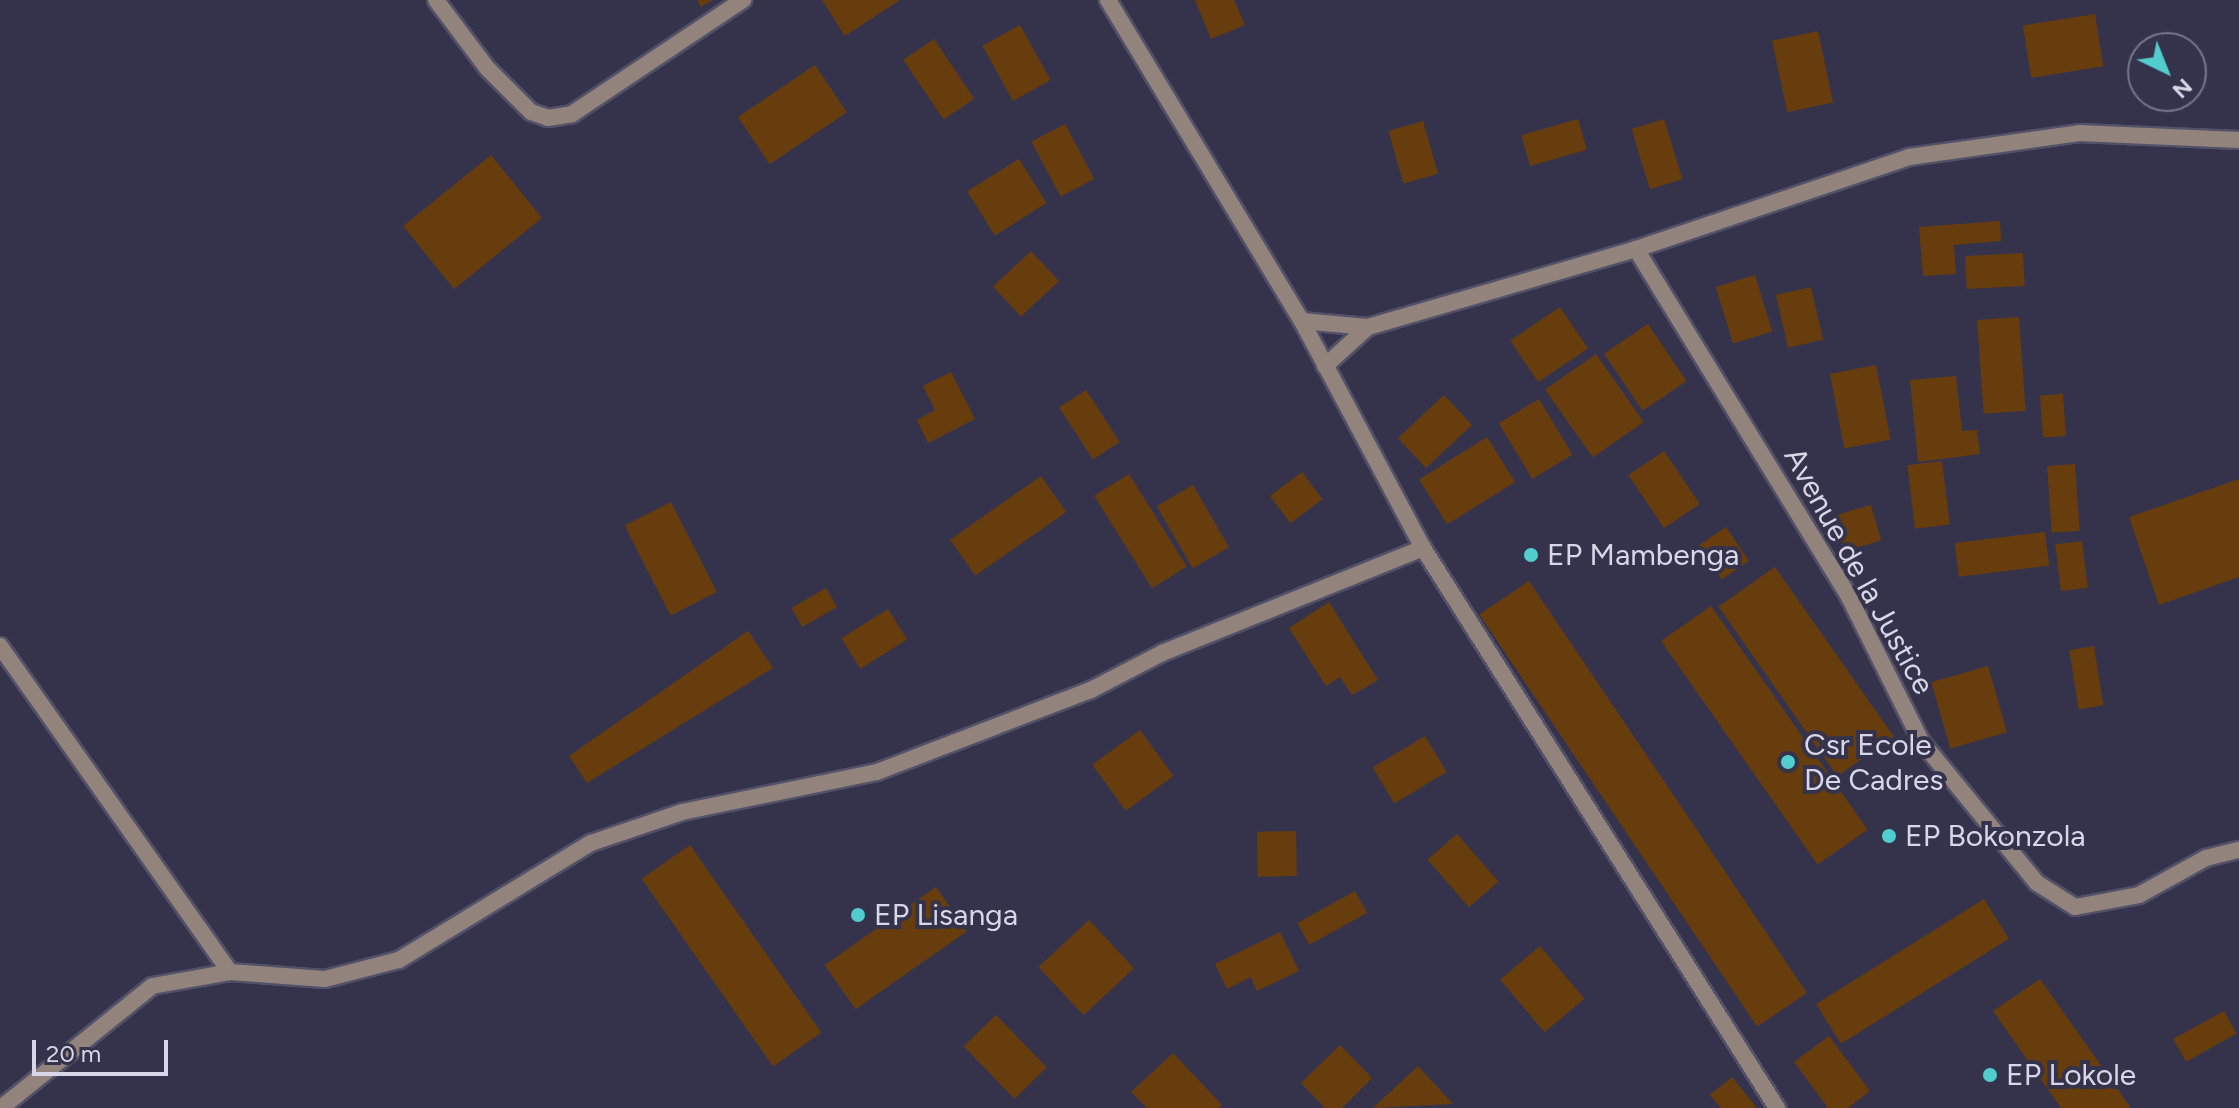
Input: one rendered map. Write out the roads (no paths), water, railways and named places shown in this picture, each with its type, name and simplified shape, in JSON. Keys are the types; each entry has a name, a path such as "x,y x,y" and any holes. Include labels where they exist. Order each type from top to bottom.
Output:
{"street":[{"path":"436,0 487,68 531,112 548,118 572,114 743,0"},
{"path":"1108,0 1302,321 1423,548 1777,1108"},
{"path":"1302,321 1368,327 1636,249 1909,157 2079,133 2239,140"},
{"name":"Avenue de la Justice","path":"1636,249 1849,597 1921,741 2037,883 2075,907 2139,895 2206,858 2239,850"},
{"path":"1325,366 1368,327"},
{"path":"1,1108 152,986 230,972 325,979 399,960 591,843 682,812 877,772 1091,690 1162,653 1423,548"},
{"path":"0,646 230,972"}],"place":[{"name":"EP Mambenga","path":"1531,555"},
{"name":"Csr Ecole De Cadres","path":"1788,762"},
{"name":"EP Bokonzola","path":"1889,836"},
{"name":"EP Lisanga","path":"858,915"},
{"name":"EP Lokole","path":"1990,1075"}]}
